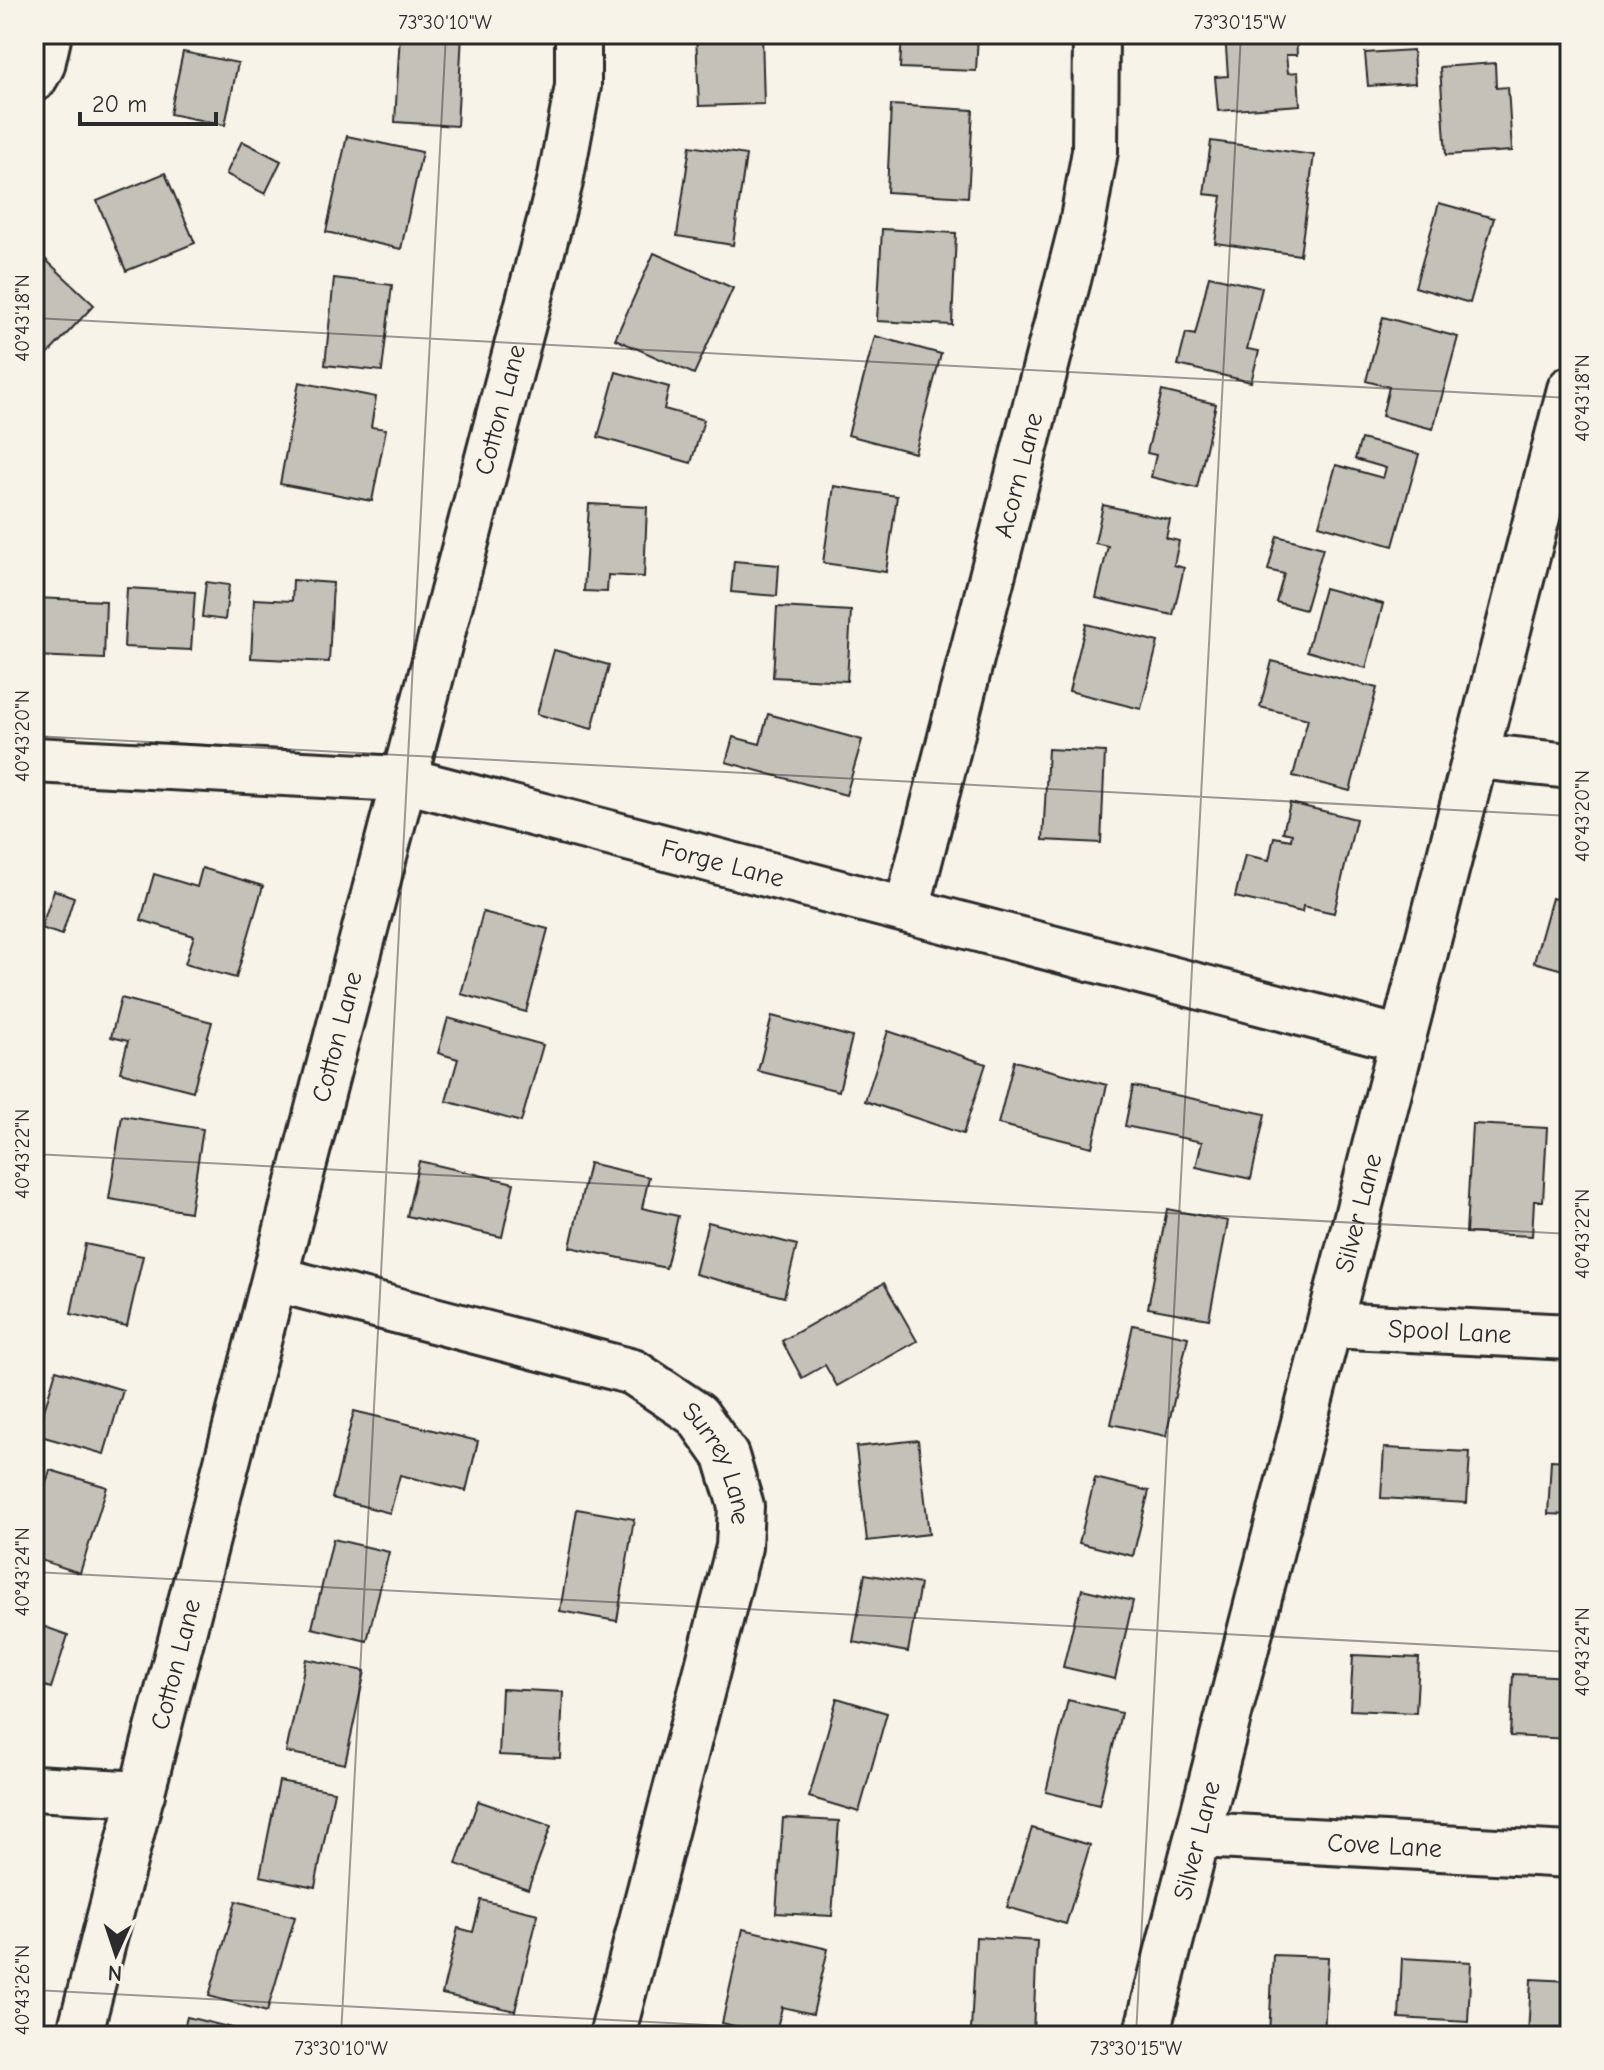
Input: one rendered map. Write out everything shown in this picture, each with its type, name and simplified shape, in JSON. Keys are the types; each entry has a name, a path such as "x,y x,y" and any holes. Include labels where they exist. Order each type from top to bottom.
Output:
{"street":[{"path":"34,79 42,65 49,34"},
{"name":"Cotton Lane","path":"79,2036 276,1279 401,779 560,182 578,86 578,34"},
{"name":"Acorn Lane","path":"907,909 1082,225 1095,151 1096,34"},
{"name":"Silver Lane","path":"1146,2036 1570,389"},
{"path":"1477,756 1570,766"},
{"name":"Forge Lane","path":"34,760 401,779 1401,1039"},
{"name":"Surrey Lane","path":"276,1279 633,1372 697,1415 726,1456 741,1506 739,1547 612,2036"},
{"name":"Spool Lane","path":"1330,1325 1570,1337"},
{"path":"34,1788 142,1794"},
{"name":"Cove Lane","path":"1199,1835 1570,1855"}],"building":[{"path":"400,34 462,34 457,126 395,122"},
{"path":"696,34 762,34 764,104 699,106"},
{"path":"902,34 978,34 976,71 900,68"},
{"path":"1225,34 1296,34 1297,55 1286,55 1288,73 1298,72 1300,105 1218,111 1215,77 1228,76"},
{"path":"1413,50 1415,83 1368,86 1365,53"},
{"path":"183,52 238,63 225,125 170,114"},
{"path":"1495,63 1496,88 1508,87 1512,151 1446,155 1440,67"},
{"path":"891,105 973,110 968,197 887,192"},
{"path":"347,136 422,152 401,249 326,232"},
{"path":"242,141 281,161 265,194 226,174"},
{"path":"1211,141 1314,155 1300,255 1215,243 1222,196 1204,194"},
{"path":"690,146 746,155 733,245 677,236"},
{"path":"165,173 195,243 126,271 97,201"},
{"path":"1439,203 1494,218 1470,303 1415,287"},
{"path":"882,229 956,233 952,325 877,321"},
{"path":"654,253 733,288 694,374 615,339"},
{"path":"44,258 94,305 46,356 34,345 34,269"},
{"path":"1209,276 1262,288 1247,349 1259,351 1251,382 1178,365 1186,333 1195,335"},
{"path":"334,278 392,285 382,371 325,365"},
{"path":"1383,317 1458,337 1433,429 1382,416 1389,387 1366,381"},
{"path":"875,336 941,354 915,453 848,435"},
{"path":"616,372 669,387 664,409 704,420 691,463 598,437"},
{"path":"299,382 376,397 371,427 386,429 372,501 280,484"},
{"path":"1162,391 1216,404 1197,488 1151,477 1156,455 1147,453"},
{"path":"1361,439 1419,454 1393,546 1319,525 1336,465 1383,478 1386,468 1355,459"},
{"path":"834,486 897,496 886,572 823,563"},
{"path":"589,504 647,507 644,577 608,575 607,592 584,591"},
{"path":"1103,505 1170,520 1166,538 1179,541 1174,565 1184,568 1173,615 1096,598 1108,546 1095,543"},
{"path":"1277,536 1323,548 1305,610 1276,602 1284,574 1268,570"},
{"path":"734,561 779,565 777,596 731,592"},
{"path":"293,580 333,583 329,662 251,658 254,599 292,601"},
{"path":"206,582 229,585 225,620 202,617"},
{"path":"127,588 195,592 191,650 124,647"},
{"path":"1324,588 1383,604 1366,668 1307,651"},
{"path":"34,598 106,601 104,659 34,656"},
{"path":"777,607 851,611 847,681 773,677"},
{"path":"1086,624 1158,642 1141,709 1069,691"},
{"path":"554,650 609,665 592,729 537,714"},
{"path":"1272,661 1377,688 1350,791 1293,776 1308,719 1260,707"},
{"path":"768,714 862,740 846,795 726,762 733,737 760,744"},
{"path":"1048,749 1105,752 1101,843 1043,840"},
{"path":"1290,803 1356,819 1334,913 1303,906 1302,912 1235,897 1245,855 1269,860 1274,837 1291,840 1292,834 1283,832"},
{"path":"202,868 263,886 236,978 185,964 194,936 141,920 154,874 197,887"},
{"path":"54,890 74,897 62,935 41,928"},
{"path":"1552,898 1570,903 1570,972 1534,962"},
{"path":"483,912 548,929 526,1012 461,994"},
{"path":"121,998 212,1022 193,1091 120,1072 128,1041 111,1037"},
{"path":"772,1016 852,1037 839,1091 758,1071"},
{"path":"448,1018 543,1045 521,1122 446,1101 458,1059 438,1053"},
{"path":"888,1031 986,1064 963,1134 865,1101"},
{"path":"1014,1061 1107,1085 1092,1147 998,1124"},
{"path":"1133,1086 1265,1114 1251,1179 1196,1167 1202,1142 1125,1126"},
{"path":"122,1116 203,1129 190,1212 109,1199"},
{"path":"1472,1124 1547,1128 1543,1201 1534,1201 1532,1236 1466,1233"},
{"path":"419,1161 514,1183 502,1237 407,1216"},
{"path":"589,1163 649,1177 642,1208 678,1216 666,1268 570,1247"},
{"path":"1167,1209 1228,1221 1209,1319 1148,1308"},
{"path":"708,1222 797,1245 784,1297 695,1274"},
{"path":"85,1244 143,1256 127,1326 71,1314"},
{"path":"884,1283 917,1341 837,1386 825,1365 802,1378 782,1341"},
{"path":"1133,1325 1188,1337 1166,1436 1111,1424"},
{"path":"56,1370 123,1390 104,1454 37,1435"},
{"path":"354,1411 478,1441 466,1491 400,1475 390,1513 332,1498"},
{"path":"918,1440 929,1534 867,1541 856,1447"},
{"path":"1384,1448 1470,1452 1467,1503 1381,1498"},
{"path":"1551,1460 1570,1461 1570,1515 1548,1514"},
{"path":"50,1470 107,1487 80,1573 34,1558 34,1521"},
{"path":"1095,1478 1149,1491 1133,1556 1079,1543"},
{"path":"577,1509 634,1519 617,1621 560,1611"},
{"path":"333,1539 389,1552 367,1641 312,1628"},
{"path":"865,1574 920,1584 908,1652 853,1642"},
{"path":"1082,1589 1133,1601 1115,1679 1063,1667"},
{"path":"34,1623 68,1635 51,1688 34,1683"},
{"path":"1353,1655 1419,1658 1416,1713 1350,1710"},
{"path":"306,1659 365,1671 345,1764 286,1752"},
{"path":"1513,1674 1570,1677 1570,1739 1510,1736"},
{"path":"502,1689 563,1692 560,1758 499,1755"},
{"path":"837,1698 887,1713 859,1812 809,1797"},
{"path":"1068,1700 1121,1713 1099,1805 1046,1792"},
{"path":"279,1781 334,1791 315,1887 260,1876"},
{"path":"478,1801 551,1826 528,1889 456,1864"},
{"path":"783,1818 839,1821 832,1916 776,1913"},
{"path":"1032,1828 1090,1845 1066,1924 1007,1907"},
{"path":"481,1900 538,1914 515,2011 442,1994 458,1928 473,1932"},
{"path":"236,1901 295,1917 267,2012 209,1996"},
{"path":"743,1929 828,1949 813,2014 782,2007 775,2036 722,2023"},
{"path":"976,1937 1037,1941 1033,2034 971,2030"},
{"path":"1273,1955 1328,1957 1324,2036 1269,2036"},
{"path":"1402,1958 1471,1962 1468,2022 1399,2018"},
{"path":"1531,1979 1570,1981 1570,2036 1528,2036"},
{"path":"187,2017 265,2036 182,2036"},
{"path":"450,2028 491,2036 448,2036"}]}
